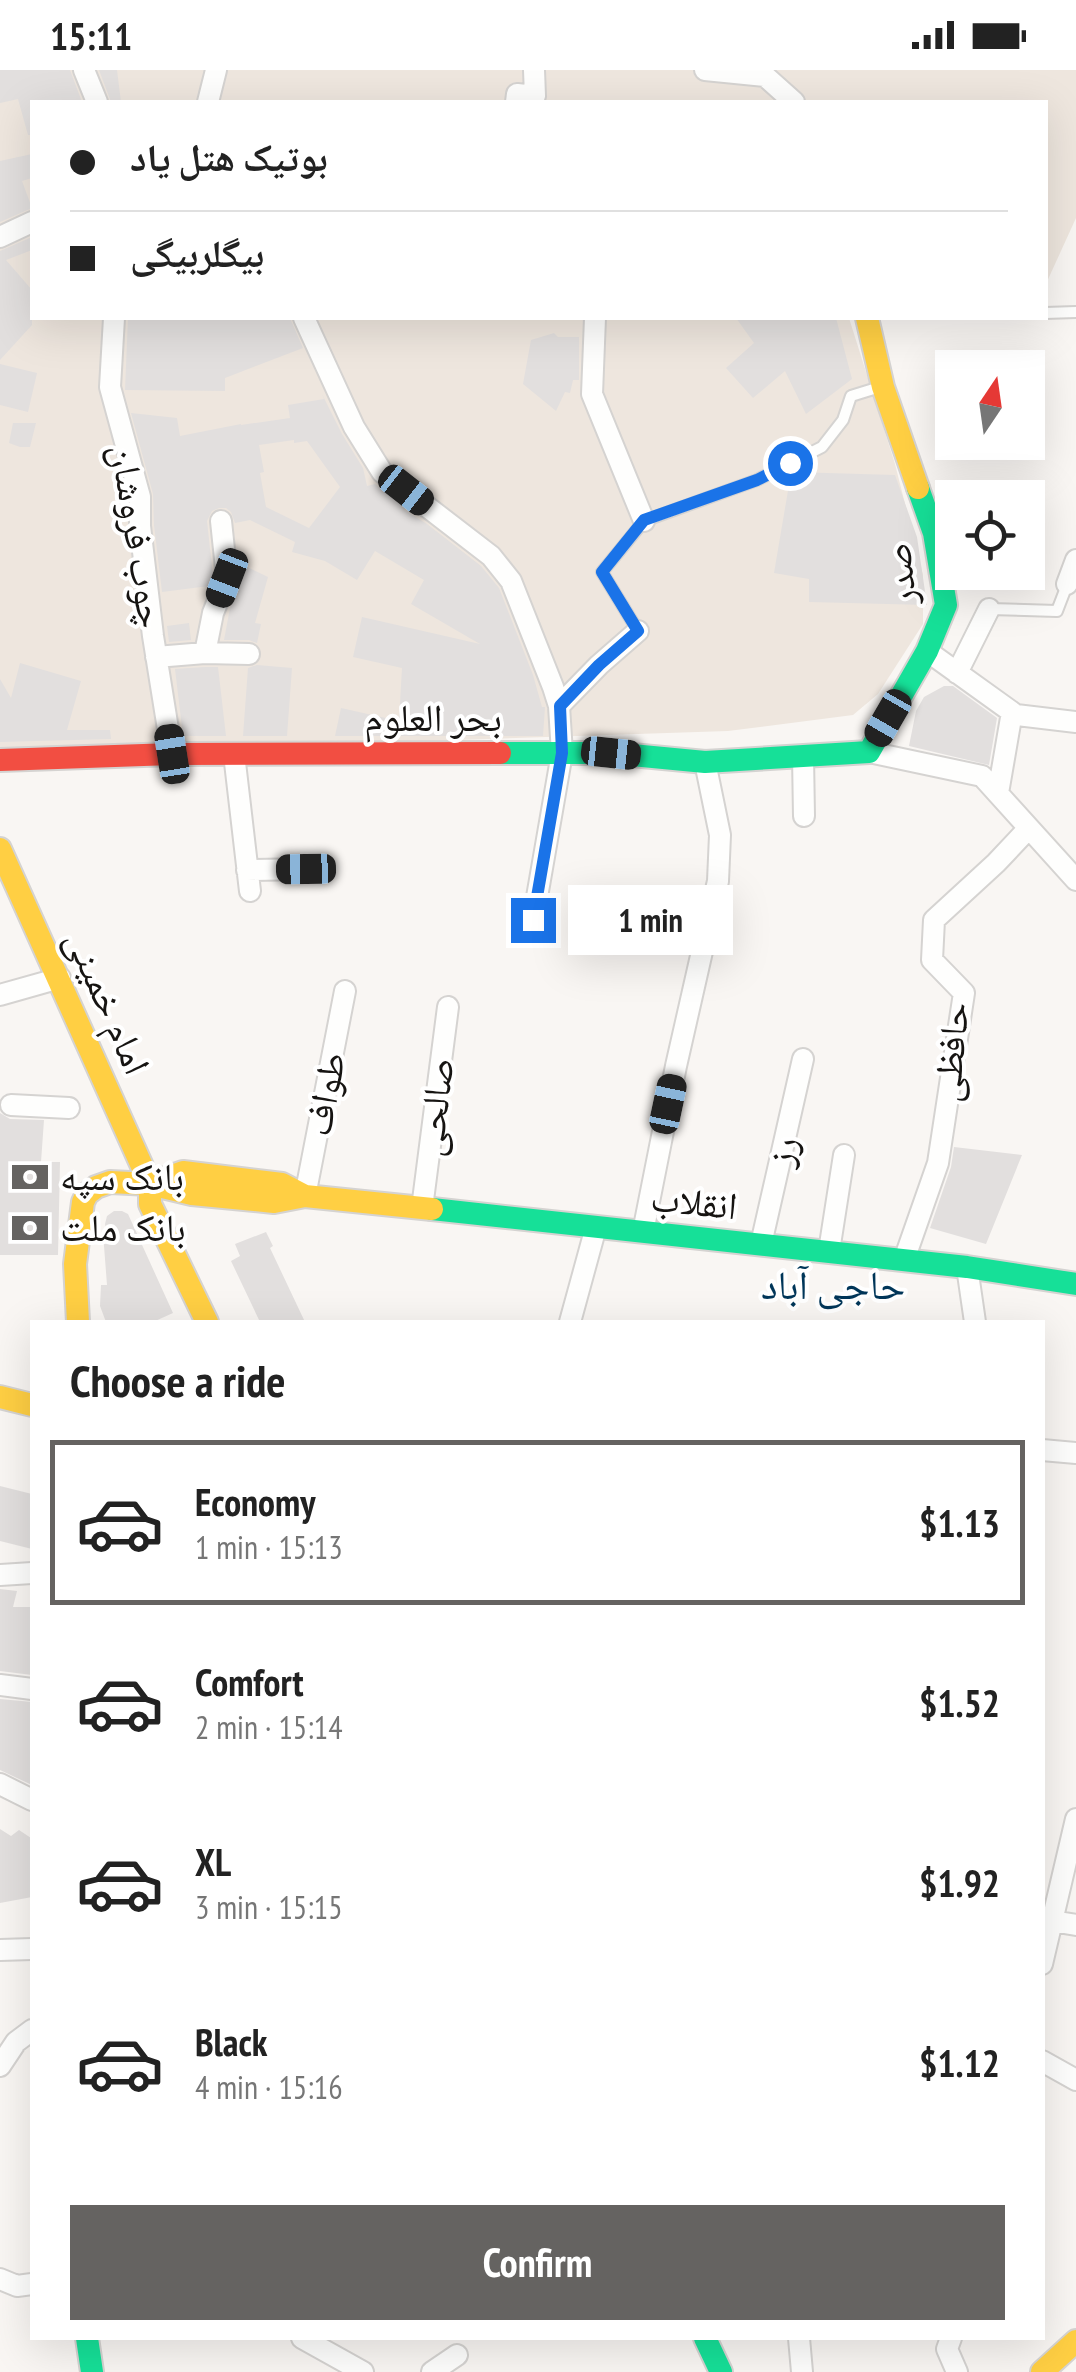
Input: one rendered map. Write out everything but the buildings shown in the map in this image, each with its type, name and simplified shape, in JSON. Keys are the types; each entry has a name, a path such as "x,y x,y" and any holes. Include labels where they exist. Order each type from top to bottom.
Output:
{"main road":[{"name":"صدر","path":"868,320 884,386 934,533 946,605 927,652"},
{"path":"869,752 927,652"},
{"name":"بحر العلوم","path":"0,760 172,754 611,753 705,762 869,752"},
{"name":"امام خمینی","path":"0,849 150,1184 150,1204 206,1320"},
{"name":"انقلاب","path":"78,1320 75,1264 82,1202 87,1194 110,1182 150,1184 183,1172 282,1184 305,1196 829,1251 1076,1284"},
{"name":"امام خمینی","path":"150,1184 172,1199 229,1320"},
{"path":"0,1398 30,1405"},
{"path":"88,2340 92,2372"},
{"path":"706,2340 722,2372"},
{"path":"1042,2372 1076,2340"}],"street":[{"path":"84,70 96,100"},
{"path":"208,100 216,70"},
{"path":"516,100 518,94 534,96 534,70"},
{"path":"705,70 765,73 792,100"},
{"path":"0,237 30,223"},
{"name":"چوب فروشان","path":"114,320 110,387 140,497 156,656 172,754"},
{"path":"305,320 354,428 382,472 491,556 511,581 560,706 562,753 533,920"},
{"path":"595,320 592,394 644,520"},
{"path":"205,652 213,613 227,578 222,521"},
{"path":"1068,584 1076,560"},
{"path":"957,673 989,609"},
{"path":"560,706 638,631"},
{"path":"927,652 1016,715 1076,722"},
{"path":"156,656 249,654"},
{"path":"998,793 1012,712"},
{"path":"869,752 982,776 1076,880"},
{"path":"234,754 248,880 306,869"},
{"path":"803,756 804,816"},
{"path":"642,1232 718,881 720,835 705,762"},
{"name":"حافظی","path":"904,1260 938,1163 964,993 932,960 934,920 1029,828"},
{"path":"0,995 60,978"},
{"name":"طواف","path":"305,1196 345,991"},
{"name":"صالحی","path":"422,1208 448,1007"},
{"name":"رز","path":"761,1244 803,1059"},
{"path":"11,1105 68,1108"},
{"path":"829,1251 844,1155"},
{"path":"571,1320 596,1228"},
{"path":"967,1267 975,1320"},
{"path":"1045,1450 1076,1453"},
{"path":"0,1574 30,1572"},
{"path":"0,1685 30,1689"},
{"path":"0,1784 30,1799"},
{"path":"1045,1951 1076,1820"},
{"path":"1052,1921 1076,1925"},
{"path":"0,1950 30,1949"},
{"path":"0,2066 16,2042 30,2032"},
{"path":"1045,2063 1076,2080"},
{"path":"0,2279 17,2286 30,2284"},
{"path":"306,2340 364,2372"},
{"path":"800,2340 802,2372"},
{"path":"950,2340 948,2349 957,2372"},
{"path":"432,2372 457,2355"}],"lane":[{"path":"1048,313 1076,312"},
{"path":"638,631 602,572 644,520 757,480 822,446 843,420 851,396 884,386"},
{"path":"989,609 1058,612 1068,584"}],"shaded area":[{"path":"0,70 1076,70 1076,218 1048,279 1048,100 30,100 30,320 850,320 895,464 923,575 923,624 878,694 853,715 728,731 0,755"}],"traffic: fast":[{"path":"500,753 611,753 705,762 869,752 927,651 946,605 934,533 918,488"},
{"path":"432,1209 967,1267 1076,1284"},
{"path":"87,2340 92,2372"},
{"path":"706,2340 721,2372"}],"traffic: slow":[{"path":"867,320 883,387 918,488"},
{"path":"0,849 150,1184 150,1204 206,1320"},
{"path":"152,1183 183,1172 282,1184 305,1196"},
{"path":"78,1320 75,1264 83,1202 96,1187 110,1182 274,1202 305,1196 432,1209"},
{"path":"0,1397 30,1404"},
{"path":"1042,2372 1076,2341"}],"traffic: jam":[{"path":"0,760 172,754 500,753"}],"place":[{"name":"بانک سپه","path":"30,1177"},
{"name":"بانک ملت","path":"30,1228"}],"district":[{"name":"حاجی آباد","path":"833,1285"}],"route":[{"path":"533,920 562,753 560,706 638,631 602,572 644,520 757,480 790,463"}]}
